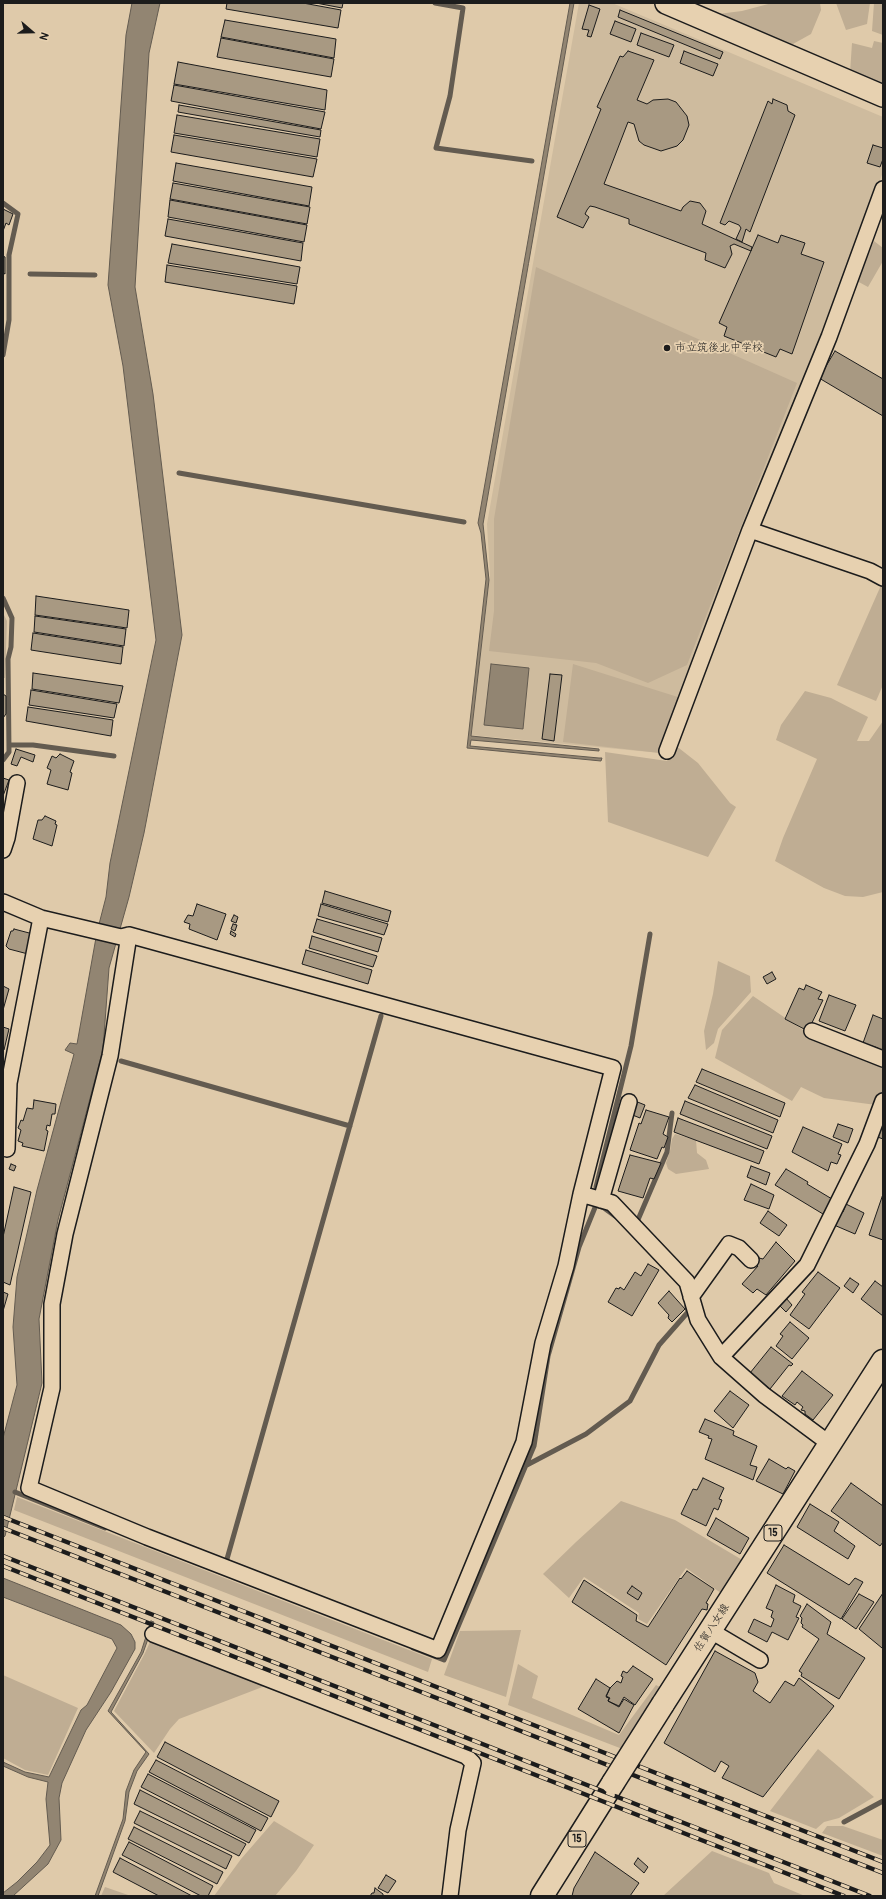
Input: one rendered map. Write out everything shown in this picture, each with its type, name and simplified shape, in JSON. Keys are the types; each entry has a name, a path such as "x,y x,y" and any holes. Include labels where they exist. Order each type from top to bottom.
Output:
{"main road":[{"name":"佐賀八女線","path":"542,1896 883,1361"}],"street":[{"path":"666,3 883,96"},
{"path":"667,750 750,530 829,337 883,189"},
{"path":"750,530 870,571 883,578"},
{"path":"3,850 7,838 17,783"},
{"path":"3,902 41,918 122,937 129,935 613,1068 581,1194 566,1266 543,1343 524,1442 438,1650 147,1537 29,1488 52,1388 52,1304 65,1234 110,1056 129,935"},
{"path":"7,1149 10,1083 41,918"},
{"path":"812,1031 883,1059"},
{"path":"721,1357 807,1265 867,1144 883,1101"},
{"path":"602,1200 629,1102"},
{"path":"581,1194 612,1203 687,1282 698,1320 721,1357 764,1395 830,1444"},
{"path":"692,1297 729,1244 739,1248 751,1260"},
{"path":"711,1631 760,1660"},
{"path":"153,1634 466,1756 473,1764 458,1830 450,1896"}],"shaded area":[{"path":"132,3 160,3 149,53 135,287 153,394 182,635 144,833 129,897 109,968 103,1049 58,1220 39,1319 42,1383 5,1536 3,1538 3,1438 17,1385 13,1327 17,1277 37,1190 74,1054 65,1050 70,1043 77,1044 97,932 106,897 110,863 156,640 123,366 108,285 126,35"},
{"path":"570,3 574,3 483,524 489,580 471,736 599,749 599,751 471,740 470,746 602,758 601,761 467,748 486,579 481,533 478,523"},
{"name":"市立筑後北中学校","path":"579,3 612,3 883,117 883,172 660,753 471,735 490,576 487,524"},
{"path":"772,3 820,3 821,10 811,34 784,49 710,15 742,11"},
{"path":"836,3 870,3 867,24 846,30"},
{"path":"874,3 883,3 883,35 872,31"},
{"path":"874,41 883,43 883,87 850,73 852,43 872,48"},
{"path":"874,241 883,248 883,261 868,287 857,281"},
{"path":"536,267 797,383 687,665 648,683 596,663 489,651 494,611 494,519"},
{"path":"882,583 883,685 876,701 837,685"},
{"path":"3,613 7,621 5,678 3,678"},
{"path":"491,664 529,668 523,729 484,725"},
{"path":"573,664 681,698 660,753 563,742"},
{"path":"805,691 831,698 868,717 857,741 869,741 883,721 883,892 863,897 845,896 824,888 775,861 783,838 817,759 776,740 781,725"},
{"path":"675,745 698,763 730,803 736,807 708,857 608,822 605,752 667,761"},
{"path":"718,961 750,976 751,992 718,1029 714,1043 706,1050 704,1031 713,994"},
{"path":"753,996 806,1032 883,1062 883,1090 876,1105 824,1098 801,1087 792,1101 715,1058 722,1030"},
{"path":"675,1134 696,1140 697,1153 706,1160 709,1169 676,1174 668,1169 666,1163 672,1139"},
{"path":"17,1497 432,1659 428,1672 14,1510"},
{"path":"621,1501 675,1520 744,1561 725,1596 686,1568 647,1624 638,1619 639,1613 584,1577 569,1598 543,1574"},
{"path":"3,1578 121,1625 131,1634 135,1642 135,1649 111,1692 86,1730 62,1783 59,1798 61,1840 48,1864 13,1896 3,1896 3,1893 17,1882 37,1862 50,1845 46,1799 48,1782 28,1777 3,1766 3,1762 25,1772 49,1777 81,1710 87,1705 117,1648 112,1639 3,1597"},
{"path":"151,1621 154,1622 143,1653 111,1712 149,1754 137,1771 129,1792 125,1821 98,1896 95,1896 123,1819 126,1791 134,1770 146,1752 108,1711 141,1652"},
{"path":"521,1630 506,1697 444,1675 460,1631"},
{"path":"150,1642 265,1686 179,1719 170,1729 154,1753 114,1711"},
{"path":"518,1664 538,1676 532,1698 619,1735 656,1685 666,1690 625,1750 508,1705"},
{"path":"3,1675 78,1708 48,1775 25,1770 3,1758"},
{"path":"818,1749 874,1797 839,1818 824,1822 816,1829 770,1811"},
{"path":"274,1821 314,1845 296,1871 275,1896 214,1896 241,1859"},
{"path":"827,1826 843,1826 883,1840 883,1856 822,1833"},
{"path":"712,1851 769,1873 774,1883 805,1896 663,1896"},
{"path":"105,1887 131,1896 101,1896"}],"building":[{"path":"227,3 303,3 341,10 338,28 226,9"},
{"path":"316,3 343,3 342,8"},
{"path":"589,5 600,9 591,37 587,36 589,30 582,29"},
{"path":"620,10 723,52 720,59 618,17"},
{"path":"225,20 336,39 334,58 221,37"},
{"path":"615,21 636,29 631,42 610,34"},
{"path":"641,33 674,45 669,57 637,45"},
{"path":"221,38 334,59 331,77 217,57"},
{"path":"628,51 654,60 637,100 647,104 653,100 668,99 676,102 687,116 689,125 683,140 677,146 661,151 644,145 639,141 634,124 628,122 604,184 681,211 690,201 700,203 706,211 702,224 752,247 751,251 734,244 730,246 732,254 725,268 705,260 706,253 629,224 629,219 595,207 590,206 587,210 585,214 589,217 583,228 557,217 601,109 597,107 620,56 623,57"},
{"path":"684,51 718,64 713,76 680,63"},
{"path":"178,62 327,90 325,110 174,84"},
{"path":"174,85 325,112 321,129 171,101"},
{"path":"773,99 787,105 788,111 795,115 750,232 746,229 742,242 736,239 741,228 739,225 729,221 725,225 720,223 768,101 772,104"},
{"path":"179,105 321,130 320,137 178,112"},
{"path":"177,115 320,139 317,157 174,133"},
{"path":"174,135 317,159 313,177 171,152"},
{"path":"873,145 883,148 883,159 880,167 867,163"},
{"path":"176,163 312,187 309,206 173,181"},
{"path":"173,183 310,207 307,224 170,199"},
{"path":"170,200 307,225 304,242 168,217"},
{"path":"3,209 13,214 9,225 6,223 3,231"},
{"path":"168,219 303,243 301,261 165,236"},
{"path":"758,235 778,243 781,235 805,243 801,254 824,262 792,354 780,349 776,357 724,336 727,327 719,323"},
{"path":"172,244 300,267 297,284 168,263"},
{"path":"3,256 5,257 5,274 3,273"},
{"path":"167,265 297,286 294,304 165,282"},
{"path":"835,351 883,379 883,416 819,378"},
{"path":"36,596 129,610 127,628 35,615"},
{"path":"35,616 126,629 124,646 34,632"},
{"path":"33,633 123,647 121,664 31,650"},
{"path":"33,673 123,686 119,703 32,689"},
{"path":"550,674 562,675 554,741 542,739"},
{"path":"31,690 117,704 114,718 29,705"},
{"path":"3,694 6,696 6,714 3,718"},
{"path":"28,707 113,720 111,736 26,721"},
{"path":"16,749 35,755 33,762 21,757 17,766 11,764"},
{"path":"60,754 74,761 70,772 72,773 68,790 47,784 51,770 47,768 52,756 56,758"},
{"path":"3,778 9,780 3,796"},
{"path":"45,816 56,821 55,824 57,825 52,846 33,839 38,820 42,820"},
{"path":"325,891 391,911 388,922 322,903"},
{"path":"197,904 226,914 217,940 189,929 190,924 184,922 188,915 193,916"},
{"path":"321,904 388,924 384,935 318,916"},
{"path":"234,915 238,917 236,923 231,921"},
{"path":"317,919 382,938 378,952 313,932"},
{"path":"233,924 237,925 235,931 231,929"},
{"path":"14,929 33,934 28,954 9,949 6,946 11,931"},
{"path":"231,931 236,934 235,937 230,934"},
{"path":"312,936 377,956 373,967 309,948"},
{"path":"306,950 372,970 368,984 302,964"},
{"path":"772,972 776,979 767,984 763,977"},
{"path":"806,985 822,992 818,999 823,1000 808,1031 785,1019 799,988 804,990"},
{"path":"3,986 9,989 3,1010"},
{"path":"829,995 856,1005 845,1031 819,1021"},
{"path":"873,1015 883,1019 883,1054 877,1052 878,1048 863,1043"},
{"path":"3,1027 9,1029 4,1050 3,1050"},
{"path":"702,1069 785,1103 780,1117 696,1082"},
{"path":"695,1085 778,1120 773,1133 688,1098"},
{"path":"34,1100 56,1104 55,1114 52,1114 50,1126 47,1125 46,1130 48,1131 44,1151 22,1146 23,1143 18,1141 21,1130 18,1128 21,1120 23,1121 27,1108 33,1109"},
{"path":"635,1101 645,1105 640,1118 630,1114"},
{"path":"685,1101 772,1136 767,1149 680,1114"},
{"path":"646,1110 669,1117 663,1134 668,1137 664,1148 662,1147 657,1159 630,1150 639,1123 641,1124"},
{"path":"678,1118 764,1151 759,1164 674,1132"},
{"path":"883,1120 883,1139 875,1136"},
{"path":"838,1124 853,1129 848,1143 833,1137"},
{"path":"803,1127 842,1144 838,1154 841,1155 837,1164 831,1162 828,1171 792,1152"},
{"path":"630,1155 661,1163 654,1179 650,1178 643,1198 618,1191"},
{"path":"11,1164 16,1166 14,1171 9,1169"},
{"path":"751,1166 770,1173 766,1185 747,1177"},
{"path":"786,1169 832,1199 823,1214 775,1185"},
{"path":"751,1184 774,1195 769,1209 744,1200"},
{"path":"14,1187 31,1192 10,1285 3,1282 3,1237"},
{"path":"882,1197 883,1198 883,1240 869,1235"},
{"path":"846,1204 864,1213 855,1234 834,1225 840,1211 843,1212"},
{"path":"768,1211 787,1225 779,1236 760,1223"},
{"path":"776,1242 795,1261 766,1295 757,1289 753,1293 742,1284 758,1266 754,1263 759,1258 763,1259"},
{"path":"648,1264 659,1270 632,1316 608,1302 616,1288 619,1289 620,1287 624,1290 635,1272 641,1276"},
{"path":"818,1272 840,1288 809,1329 790,1315 805,1294 802,1292"},
{"path":"850,1278 859,1284 853,1293 844,1286"},
{"path":"875,1281 883,1287 883,1316 861,1299"},
{"path":"669,1291 685,1309 672,1322 668,1318 669,1315 658,1303"},
{"path":"3,1292 8,1294 3,1311"},
{"path":"786,1298 792,1305 786,1312 779,1305"},
{"path":"790,1322 809,1338 792,1359 776,1346 783,1336 780,1334"},
{"path":"771,1347 793,1364 791,1366 789,1365 770,1389 750,1373"},
{"path":"802,1371 833,1395 813,1420 805,1414 805,1411 801,1410 803,1407 797,1402 795,1405 782,1396"},
{"path":"730,1391 749,1405 733,1428 714,1411"},
{"path":"705,1419 734,1431 733,1435 757,1446 750,1465 757,1467 753,1480 705,1459 712,1439 708,1438 709,1436 699,1432"},
{"path":"769,1459 786,1469 788,1467 795,1471 783,1494 756,1481"},
{"path":"703,1478 724,1488 719,1499 722,1500 718,1510 714,1508 706,1526 681,1514 693,1489 697,1490"},
{"path":"851,1483 883,1506 883,1542 880,1546 831,1511"},
{"path":"810,1504 839,1522 834,1531 855,1546 848,1559 797,1527"},
{"path":"716,1518 749,1538 740,1554 707,1535"},
{"path":"784,1545 849,1585 855,1578 863,1582 841,1619 767,1573"},
{"path":"687,1571 714,1589 706,1603 708,1604 707,1610 702,1609 666,1665 572,1602 584,1580 637,1615 636,1621 648,1627 680,1578 681,1579"},
{"path":"776,1585 795,1595 793,1602 801,1606 796,1617 799,1618 788,1640 772,1632 767,1642 748,1632 754,1619 771,1627 774,1619 771,1617 773,1611 766,1608"},
{"path":"632,1586 642,1593 638,1600 627,1593"},
{"path":"883,1593 883,1646 882,1648 859,1629"},
{"path":"859,1594 874,1602 856,1629 842,1619"},
{"path":"807,1604 831,1622 827,1634 865,1658 839,1699 801,1676 802,1673 799,1671 819,1639 802,1627 802,1618 800,1616"},
{"path":"715,1651 755,1673 758,1682 753,1691 770,1703 785,1681 794,1686 799,1678 834,1706 763,1797 722,1778 729,1766 721,1761 715,1772 664,1743"},
{"path":"633,1666 653,1679 635,1705 624,1697 619,1706 608,1701 610,1698 606,1696 610,1688 617,1681 621,1683 623,1671 627,1673"},
{"path":"596,1679 610,1688 606,1697 609,1698 608,1701 619,1707 624,1699 634,1705 619,1733 578,1709"},
{"path":"165,1742 279,1801 271,1817 157,1757"},
{"path":"156,1760 268,1818 261,1831 149,1772"},
{"path":"148,1774 256,1830 249,1843 141,1787"},
{"path":"140,1790 246,1844 239,1856 134,1804"},
{"path":"140,1811 232,1856 226,1869 134,1823"},
{"path":"134,1827 223,1872 217,1884 128,1839"},
{"path":"129,1842 213,1886 208,1896 201,1896 122,1855"},
{"path":"595,1852 639,1883 630,1896 572,1896 574,1888"},
{"path":"120,1858 192,1896 159,1896 113,1872"},
{"path":"638,1858 648,1867 644,1873 634,1864"},
{"path":"386,1875 396,1881 388,1893 378,1888"},
{"path":"375,1888 383,1894 383,1896 370,1896 374,1893"}],"waterway":[{"path":"435,3 463,8 450,96 436,148 532,161"},
{"path":"3,203 18,214 9,255 9,320 3,355"},
{"path":"30,274 95,275"},
{"path":"179,473 464,522"},
{"path":"3,598 12,618 11,647 8,659 9,752 3,760"},
{"path":"9,745 33,745 114,756"},
{"path":"596,1187 631,1046 650,934"},
{"path":"225,1566 381,1016"},
{"path":"121,1061 350,1126"},
{"path":"637,1222 667,1152 672,1113"},
{"path":"413,1648 444,1660 534,1446 548,1356 579,1247 596,1205 604,1208 615,1216"},
{"path":"525,1466 586,1434 630,1401 659,1345 688,1312 687,1306"},
{"path":"15,1492 105,1528"},
{"path":"844,1822 883,1801"}],"railway":[{"path":"3,1517 883,1862"},
{"path":"3,1528 883,1873"},
{"path":"3,1556 870,1896"},
{"path":"3,1566 844,1896"}],"place":[{"name":"市立筑後北中学校","path":"667,348"}]}
